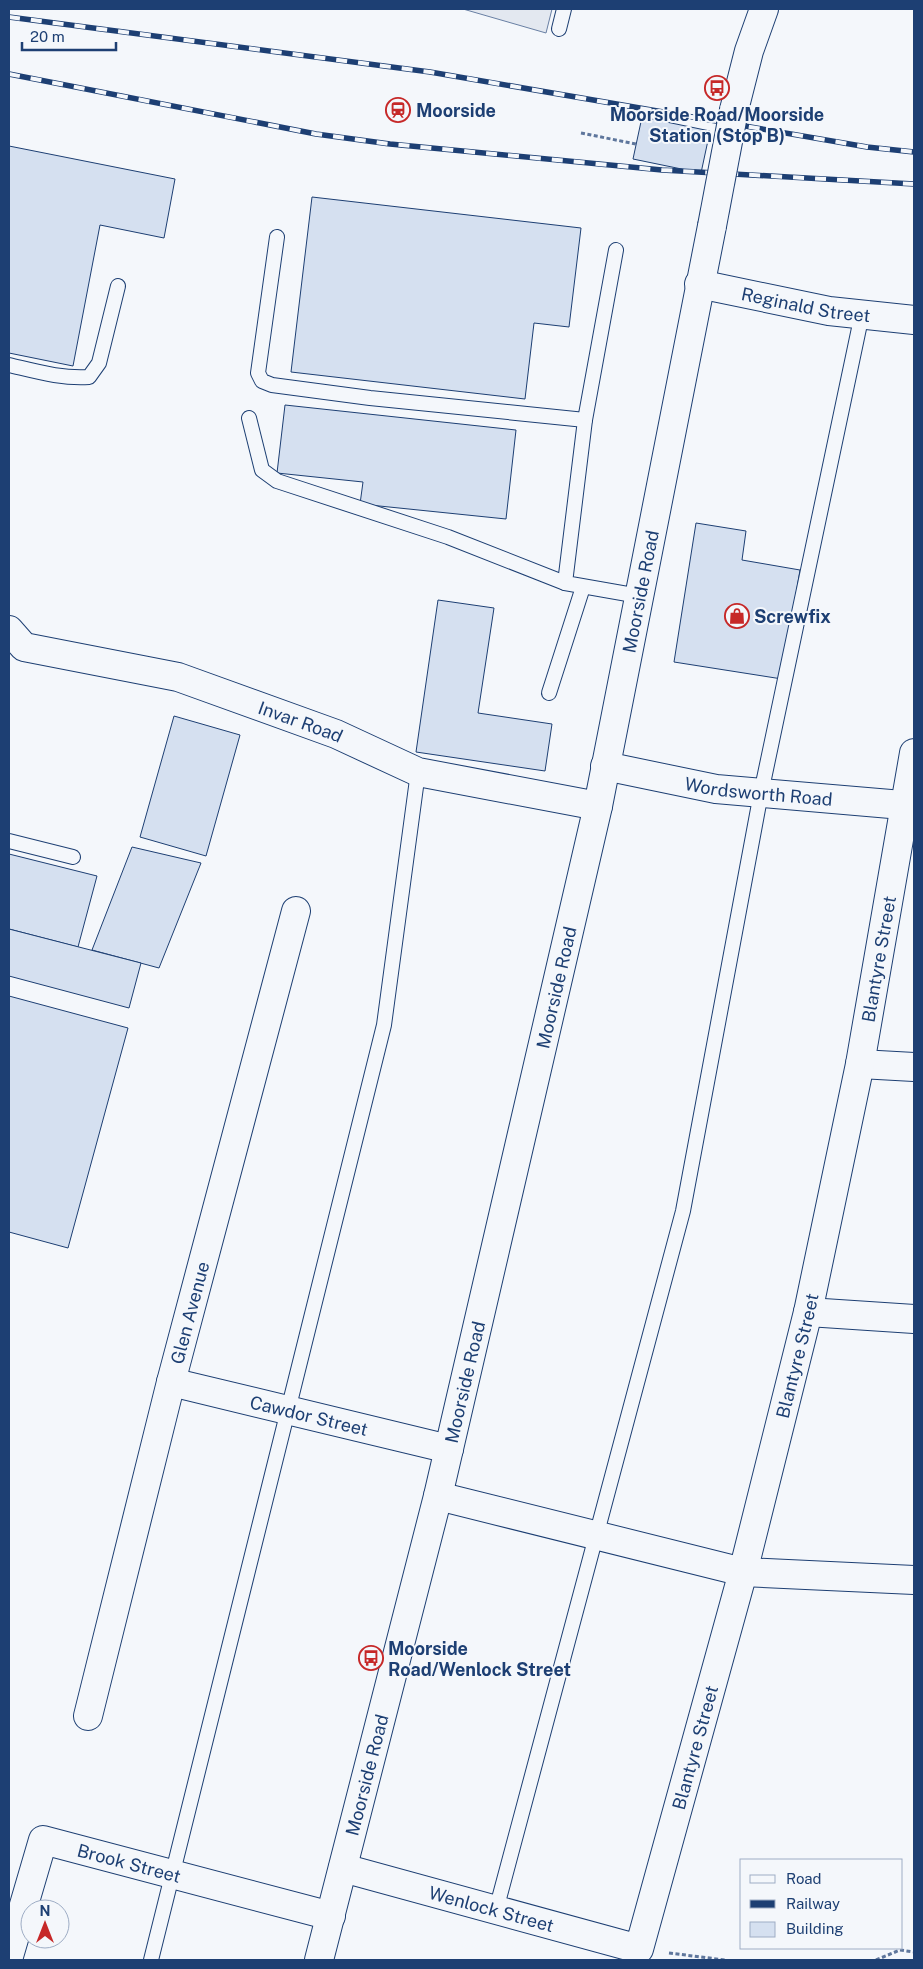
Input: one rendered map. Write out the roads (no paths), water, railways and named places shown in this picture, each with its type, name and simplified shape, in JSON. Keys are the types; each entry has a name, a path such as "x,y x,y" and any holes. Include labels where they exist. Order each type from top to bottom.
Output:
{"street":[{"name":"Moorside Road","path":"319,1960 438,1496 598,806 734,110 749,51 764,9"},
{"name":"Reginald Street","path":"699,284 829,311 914,320"},
{"name":"Invar Road","path":"9,630 24,647 178,677 336,734 418,772 598,806"},
{"name":"Blantyre Street","path":"643,1954 744,1572 808,1312 860,1064 909,806 914,753"},
{"name":"Wordsworth Road","path":"606,766 716,789 909,806"},
{"name":"Glen Avenue","path":"88,1716 170,1382 296,910"},
{"path":"860,1064 914,1067"},
{"path":"808,1312 914,1319"},
{"name":"Cawdor Street","path":"170,1382 449,1449"},
{"path":"438,1496 744,1572 914,1580"},
{"name":"Brook Street","path":"9,1956 43,1840 331,1916"},
{"name":"Wenlock Street","path":"343,1868 496,1910 643,1954"}],"lane":[{"path":"559,29 564,9"},
{"path":"277,237 258,373 262,381 272,385 370,398 585,420"},
{"path":"565,583 585,420 616,250"},
{"path":"9,365 47,374 75,378 89,377 99,363 118,286"},
{"path":"496,1910 683,1211 761,793 862,314"},
{"path":"249,418 262,470 277,481 448,537 565,583 639,596"},
{"path":"549,693 583,587"},
{"path":"151,1960 174,1874 384,1025 418,772"},
{"path":"9,841 73,857"}],"railway":[{"path":"9,17 430,72 867,147 914,152"},
{"path":"9,74 316,134 390,144 662,170 914,184"}],"place":[{"name":"Moorside Road/Moorside Station (Stop B)","path":"717,88"},
{"name":"Moorside","path":"398,110"},
{"name":"Screwfix","path":"737,616"},
{"name":"Moorside Road/Wenlock Street","path":"371,1658"}]}
